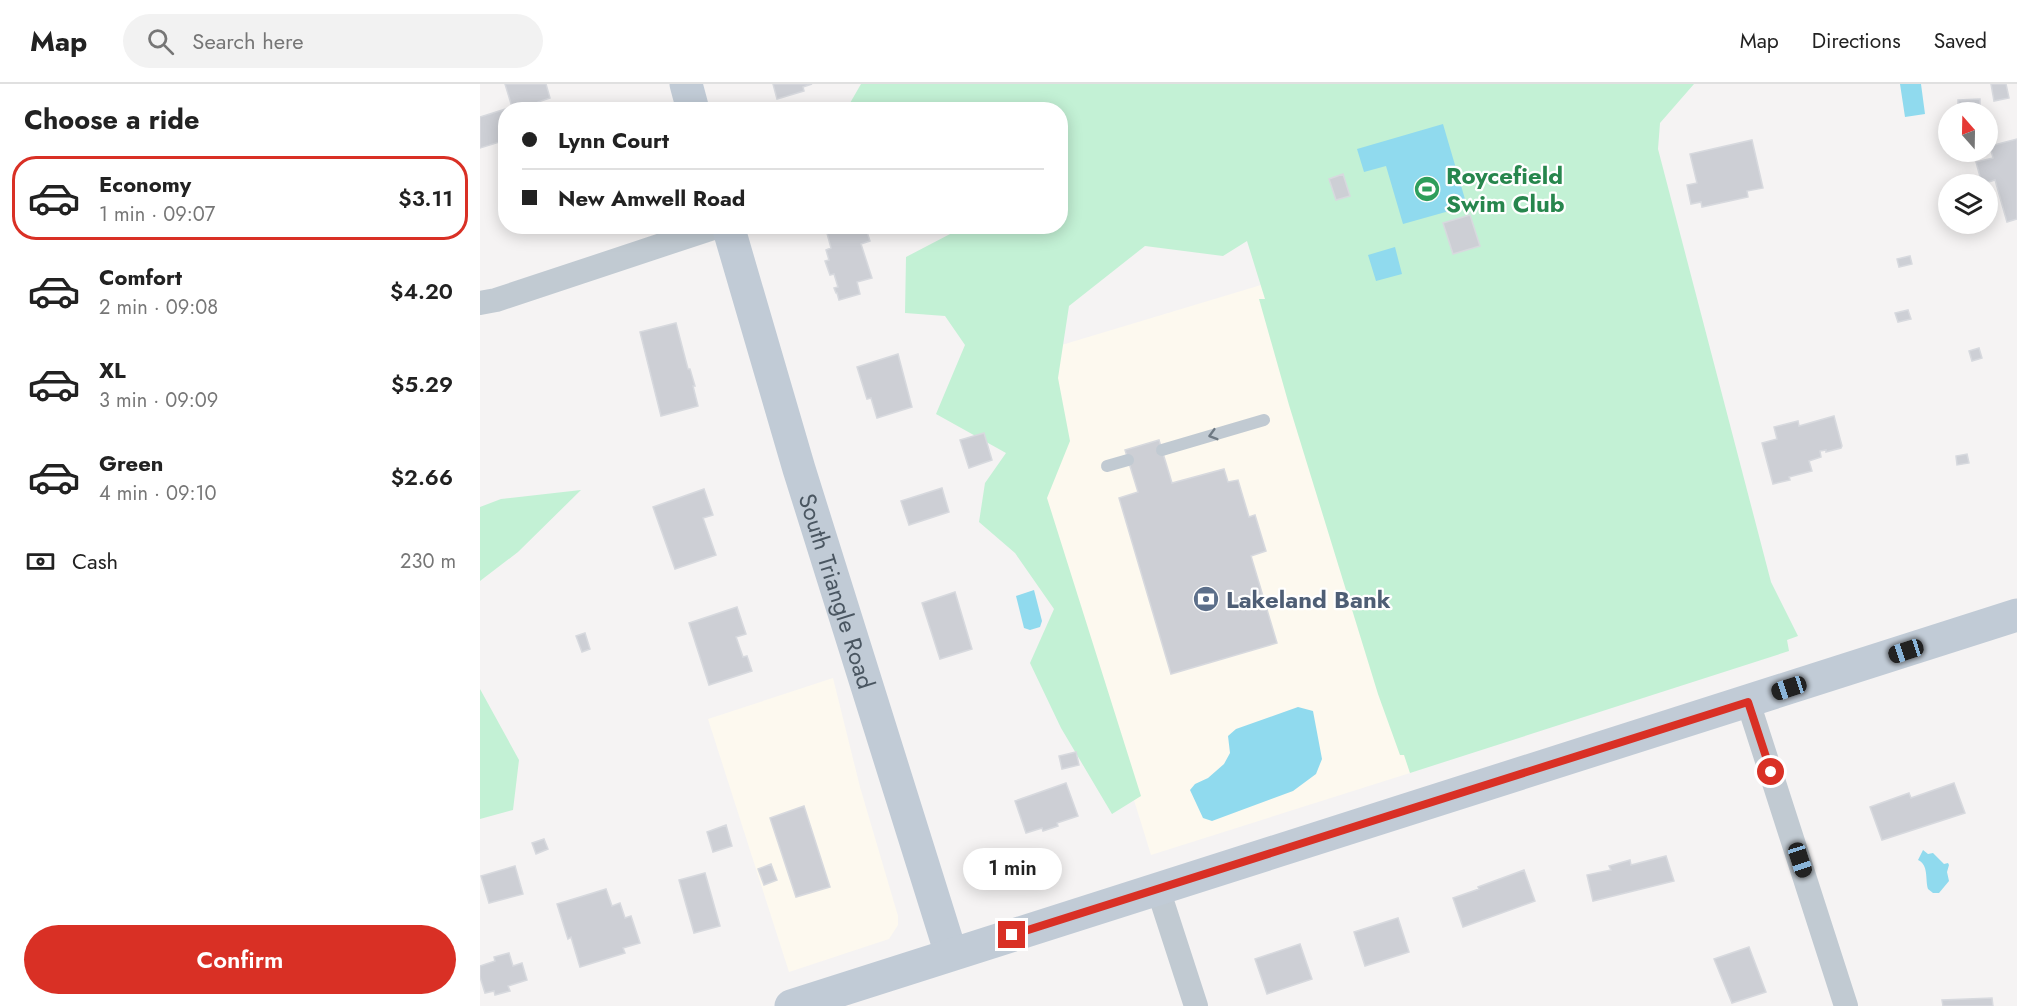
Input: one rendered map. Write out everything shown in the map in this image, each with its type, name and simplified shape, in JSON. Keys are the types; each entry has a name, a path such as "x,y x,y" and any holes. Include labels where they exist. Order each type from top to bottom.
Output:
{"street":[{"path":"686,84 691,102"},
{"path":"480,303 496,300 695,234"},
{"name":"South Triangle Road","path":"730,234 799,468 951,954"},
{"path":"791,1006 2017,615"},
{"path":"1748,702 1846,1006"},
{"path":"1158,889 1196,1006"}],"lane":[{"path":"1162,450 1264,420"},
{"path":"1107,466 1128,460"}],"shaded area":[{"path":"1261,285 1410,773 1151,855 999,364"},
{"path":"833,678 860,787 898,916 898,925 889,939 789,972 708,719"}],"green space":[{"path":"861,84 1694,84 1660,123 1658,149 1771,582 1798,636 1787,640 1789,651 1410,773 1404,755 1400,755 1378,694 1289,405 1259,299 1265,299 1247,241 1223,256 1145,246 1069,306 1058,378 1070,441 1047,498 1141,796 1112,814 1061,728 1030,663 1054,609 1015,553 979,522 985,483 1006,453 936,414 965,345 945,316 905,313 906,257 950,234 1068,234 1068,102 851,102"},
{"path":"581,490 518,552 480,581 480,507 501,499"},
{"path":"480,689 519,760 513,810 480,819"}],"water":[{"path":"1900,84 1921,84 1925,114 1905,117"},
{"name":"Roycefield Swim Club","path":"1443,124 1467,206 1403,224 1386,166 1364,172 1357,149"},
{"path":"1395,247 1402,274 1376,281 1368,255"},
{"path":"1034,590 1042,621 1040,627 1030,630 1024,628 1016,596"},
{"path":"1298,707 1313,711 1322,759 1316,774 1293,791 1212,821 1203,818 1190,790 1224,764 1230,753 1228,736 1236,729"},
{"path":"1923,850 1928,854 1933,853 1944,864 1949,865 1947,872 1949,881 1939,893 1933,893 1928,889 1924,865 1918,860"}],"building":[{"path":"505,84 546,84 550,98 538,102 510,102"},
{"path":"773,84 812,84 803,87 804,91 777,99"},
{"path":"1991,84 2006,84 2009,98 1994,101"},
{"path":"1980,99 1980,102 1958,102 1958,100"},
{"path":"498,111 498,142 480,148 480,117"},
{"path":"2017,139 2017,219 2007,222 1998,190 1998,174 1979,174 1976,162 1998,162 1998,144"},
{"path":"1752,140 1763,188 1747,191 1748,197 1702,207 1701,202 1691,204 1687,185 1697,183 1690,154"},
{"path":"1343,174 1350,196 1336,200 1329,179"},
{"path":"1470,215 1480,246 1453,254 1443,223"},
{"path":"827,234 868,234 870,241 861,244 872,278 857,282 860,294 839,300 834,288 838,287 834,274 830,275 825,261 829,260 826,250 831,248"},
{"path":"1910,256 1912,264 1899,267 1897,259"},
{"path":"1908,310 1911,319 1898,322 1895,313"},
{"path":"676,323 695,386 693,386 698,406 661,416 640,332"},
{"path":"1979,348 1982,358 1972,361 1969,351"},
{"path":"898,354 912,407 877,418 871,398 867,399 857,367"},
{"path":"1834,416 1841,448 1826,452 1826,450 1820,451 1821,457 1809,461 1812,471 1773,484 1762,443 1777,439 1774,427 1798,421 1799,426"},
{"path":"984,433 992,460 969,468 960,440"},
{"name":"Lakeland Bank","path":"1159,440 1172,483 1224,469 1228,482 1238,480 1249,517 1255,515 1266,551 1251,556 1277,643 1171,674 1119,498 1138,492 1125,450"},
{"path":"1967,454 1969,463 1957,465 1956,456"},
{"path":"942,488 949,512 909,525 901,501"},
{"path":"704,489 713,515 703,518 716,555 675,569 653,507"},
{"path":"955,592 972,649 940,659 922,603"},
{"path":"737,607 746,634 736,637 743,657 747,656 752,671 709,685 689,623"},
{"path":"585,633 590,649 582,652 576,636"},
{"path":"1076,752 1079,765 1062,769 1059,756"},
{"path":"1066,783 1078,816 1057,823 1058,826 1043,831 1042,828 1026,833 1015,801"},
{"path":"1954,783 1965,813 1882,840 1870,807 1909,793 1911,798"},
{"path":"804,806 830,887 796,897 770,818"},
{"path":"726,825 732,846 713,852 707,832"},
{"path":"544,839 548,849 536,854 532,843"},
{"path":"1666,856 1674,881 1593,901 1587,875 1611,870 1609,866 1630,860 1631,865"},
{"path":"771,864 777,880 764,885 758,869"},
{"path":"515,866 523,894 489,903 481,876"},
{"path":"1524,870 1535,901 1463,927 1453,898"},
{"path":"705,873 720,926 694,933 679,880"},
{"path":"606,889 612,906 620,903 625,918 631,916 640,943 623,948 625,953 580,967 571,937 568,939 557,904"},
{"path":"1398,918 1409,952 1365,966 1354,932"},
{"path":"1300,944 1312,979 1267,994 1255,959"},
{"path":"1749,947 1766,992 1732,1003 1714,959"},
{"path":"509,953 513,966 522,963 527,980 508,986 510,991 495,995 494,991 485,993 480,977 480,966 495,961 494,957"},
{"path":"1992,998 1993,1006 1943,1006 1942,1000"}],"place":[{"name":"Roycefield Swim Club","path":"1427,189"},
{"name":"Lakeland Bank","path":"1206,599"}],"route":[{"path":"1012,935 1748,702 1771,772"}]}
